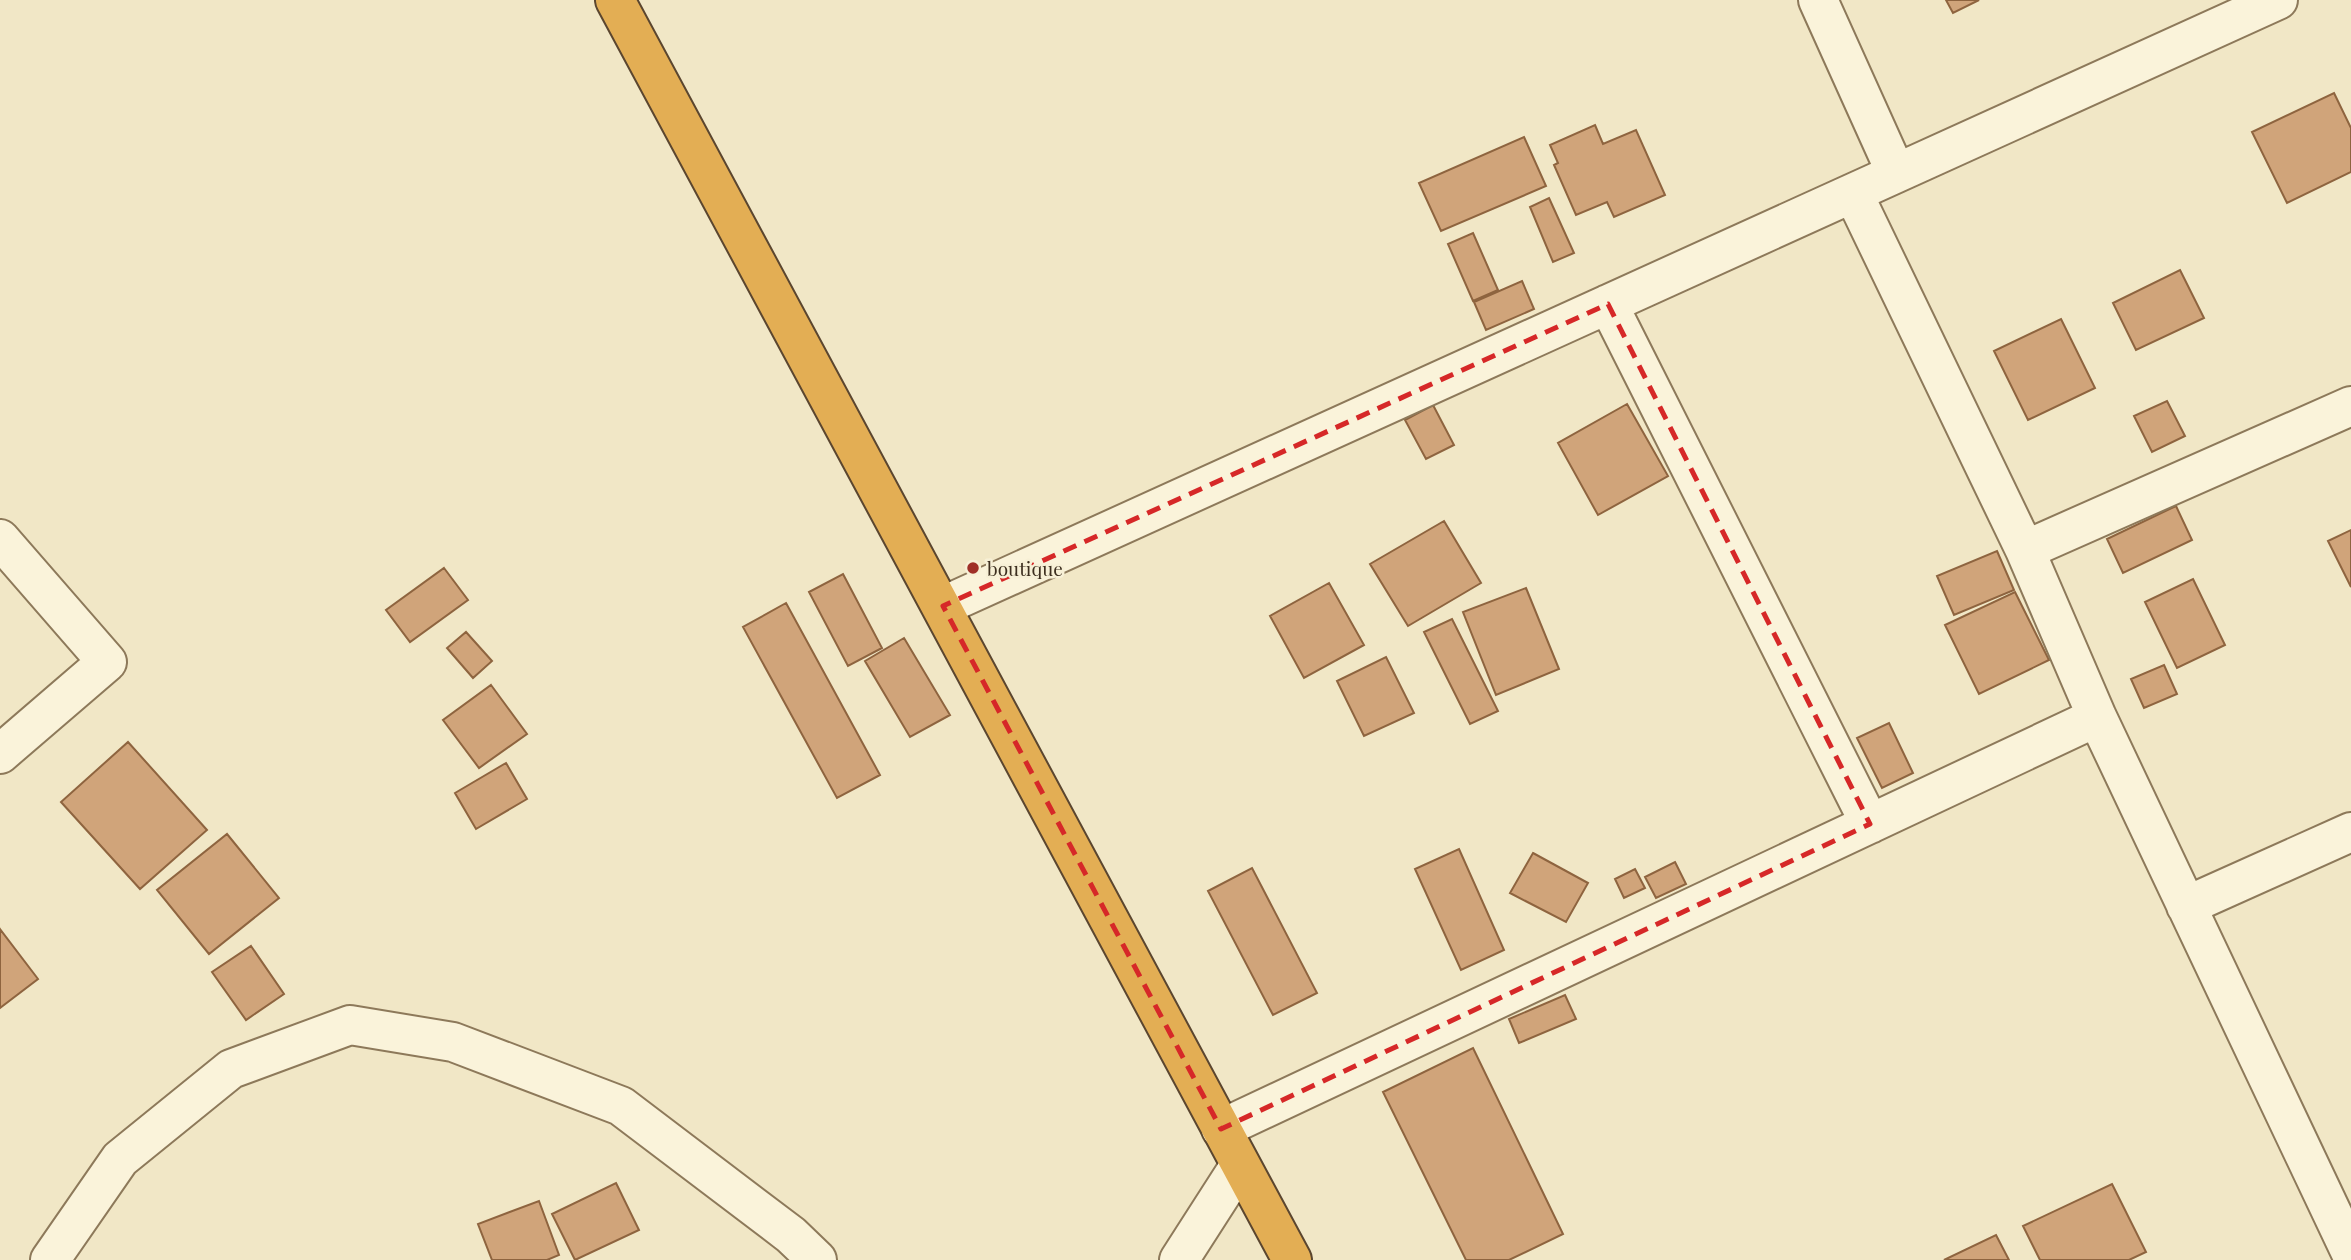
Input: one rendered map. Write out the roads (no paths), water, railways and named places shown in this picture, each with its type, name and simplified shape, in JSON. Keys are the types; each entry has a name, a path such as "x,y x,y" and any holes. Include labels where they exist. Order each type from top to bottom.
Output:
{"highway":[{"path":"615,0 943,606 1292,1260"}],"street":[{"path":"1818,0 1896,173"},
{"path":"943,606 2278,0"},
{"path":"1853,193 2025,550 2097,717 2351,1253"},
{"path":"1608,304 1870,824"},
{"path":"2025,550 2351,406"},
{"path":"0,539 107,662 0,754"},
{"path":"1221,1129 2097,717"},
{"path":"2186,905 2351,832"},
{"path":"50,1260 120,1159 231,1069 350,1025 453,1042 621,1106 790,1235 817,1260"},
{"path":"1179,1260 1240,1165"}],"place":[{"name":"boutique","path":"973,568"}]}
